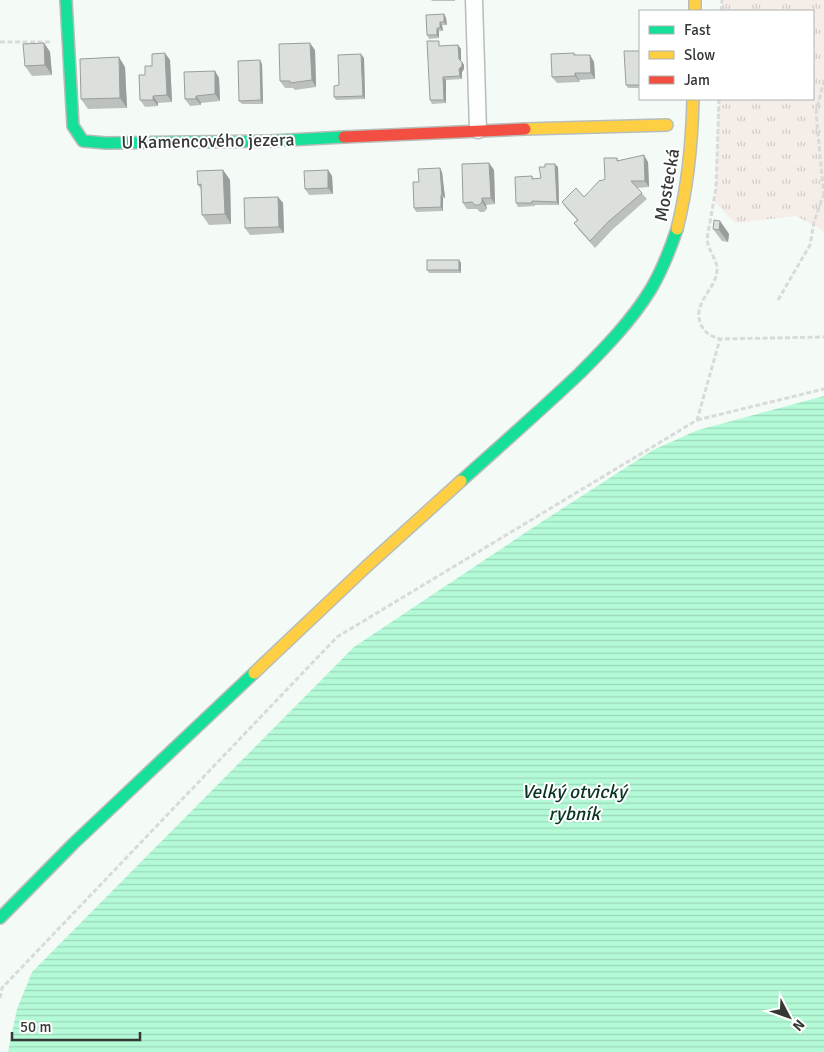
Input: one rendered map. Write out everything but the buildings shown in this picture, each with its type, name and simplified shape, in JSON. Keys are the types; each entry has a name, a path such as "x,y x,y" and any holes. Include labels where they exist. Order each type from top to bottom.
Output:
{"street":[{"name":"U Kamencového jezera","path":"66,0 73,126 83,142 271,141 478,130 667,125"},
{"path":"474,0 478,130"},
{"name":"Mostecká","path":"0,918 74,843 346,586 578,375 630,317 660,274 680,225 688,186 693,134 693,100"}],"path":[{"path":"0,42 68,42"},
{"path":"778,300 810,244 814,222 824,196 816,113 824,80"},
{"path":"719,100 716,188 706,239 717,268 715,278 700,305 699,319 705,332 720,339 824,337"},
{"path":"697,420 720,339"},
{"path":"0,998 2,988 337,637 697,420 824,389"}],"green space":[{"path":"722,0 824,0 824,233 822,230 796,216 735,223 715,202 719,100 814,100 814,10 722,10"}],"water":[{"name":"Velký otvický rybník","path":"824,396 824,1052 8,1052 17,1009 32,972 354,647 653,450 698,430"}],"traffic: fast":[{"path":"66,0 73,126 83,141 106,143 271,141 344,137"},
{"path":"461,481 580,373 618,333 636,312 659,275 677,229"},
{"path":"0,918 74,843 254,673"}],"traffic: slow":[{"path":"695,0 695,10"},
{"path":"677,229 689,164 693,100"},
{"path":"525,129 667,125"},
{"path":"254,673 367,566 461,481"}],"traffic: jam":[{"path":"344,137 525,129"}]}
